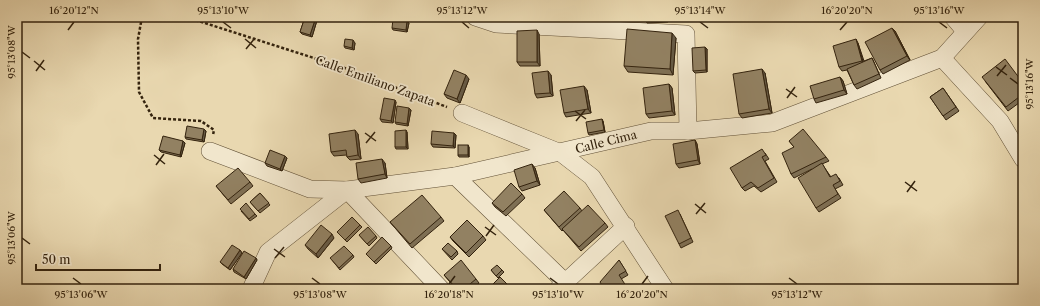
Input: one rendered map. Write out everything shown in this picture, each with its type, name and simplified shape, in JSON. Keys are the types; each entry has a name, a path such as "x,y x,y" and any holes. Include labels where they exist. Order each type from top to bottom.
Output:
{"street":[{"path":"475,17 496,24 686,34 688,131"},
{"path":"953,17 965,31"},
{"name":"Calle Cima","path":"210,151 310,189 346,190 455,176 561,153 651,131 688,131 772,123 942,58 979,17"},
{"path":"942,58 1000,121 1023,159"},
{"path":"462,113 561,153 592,177 626,226 665,289"},
{"path":"455,176 564,287 626,226"},
{"path":"251,289 268,252 346,190 441,289"}],"path":[{"path":"142,17 138,39 139,92 153,118 201,121 214,130 210,151"},
{"name":"Calle Emiliano Zapata","path":"186,17 342,67 462,113"}],"building":[{"path":"305,17 316,17 310,35 300,32"},
{"path":"646,17 666,17 666,20 646,21"},
{"path":"393,19 407,21 406,30 392,28"},
{"path":"892,28 907,56 880,70 865,42"},
{"path":"627,29 672,33 670,69 624,66"},
{"path":"537,30 537,62 517,62 517,31"},
{"path":"345,39 353,40 352,48 344,46"},
{"path":"856,39 862,61 839,67 833,46"},
{"path":"705,47 706,70 693,71 692,48"},
{"path":"872,58 879,74 854,85 847,69"},
{"path":"1005,59 1023,83 1023,94 1006,107 982,77"},
{"path":"762,69 769,109 739,114 733,74"},
{"path":"454,70 466,75 457,99 444,94"},
{"path":"548,71 550,93 535,94 532,73"},
{"path":"840,77 844,90 814,99 810,86"},
{"path":"669,84 672,111 646,114 643,88"},
{"path":"584,86 588,109 564,113 560,90"},
{"path":"943,88 956,107 943,116 930,97"},
{"path":"384,98 395,100 391,121 380,119"},
{"path":"397,106 409,108 407,124 395,122"},
{"path":"602,119 604,130 588,133 586,122"},
{"path":"187,126 204,129 202,140 185,137"},
{"path":"803,129 826,157 791,174 782,153 794,147 789,141"},
{"path":"355,130 358,155 347,157 346,150 331,152 329,134"},
{"path":"406,130 406,147 395,147 395,131"},
{"path":"432,131 454,133 453,146 431,144"},
{"path":"163,136 183,141 180,155 159,150"},
{"path":"695,140 698,160 676,164 673,144"},
{"path":"458,145 468,145 468,155 458,155"},
{"path":"762,149 766,155 762,157 774,178 758,188 751,182 742,188 730,168"},
{"path":"270,150 285,156 280,169 265,163"},
{"path":"382,159 385,174 358,179 356,163"},
{"path":"822,163 830,177 836,174 840,181 833,185 838,194 816,208 798,178"},
{"path":"532,164 537,181 519,187 514,170"},
{"path":"238,168 250,182 228,200 216,186"},
{"path":"511,183 522,194 503,212 492,203"},
{"path":"564,191 580,208 559,227 544,210"},
{"path":"260,193 269,203 258,211 250,202"},
{"path":"422,195 441,217 410,244 390,222"},
{"path":"246,203 255,214 249,219 240,209"},
{"path":"588,205 605,223 579,247 562,229"},
{"path":"678,210 691,238 679,244 665,216"},
{"path":"352,217 360,225 345,240 337,232"},
{"path":"467,220 483,236 466,253 450,237"},
{"path":"321,225 332,234 316,254 305,245"},
{"path":"368,227 376,236 367,244 359,235"},
{"path":"382,237 391,246 374,262 366,254"},
{"path":"448,243 457,251 451,257 442,249"},
{"path":"232,245 240,250 228,268 220,262"},
{"path":"344,246 353,255 339,268 330,258"},
{"path":"244,251 256,258 244,277 233,269"},
{"path":"461,260 476,279 464,289 457,289 444,275"},
{"path":"619,260 626,271 619,275 628,289 604,289 600,282"},
{"path":"497,265 502,270 496,276 491,270"},
{"path":"500,277 507,284 502,289 496,289 492,285"}]}
